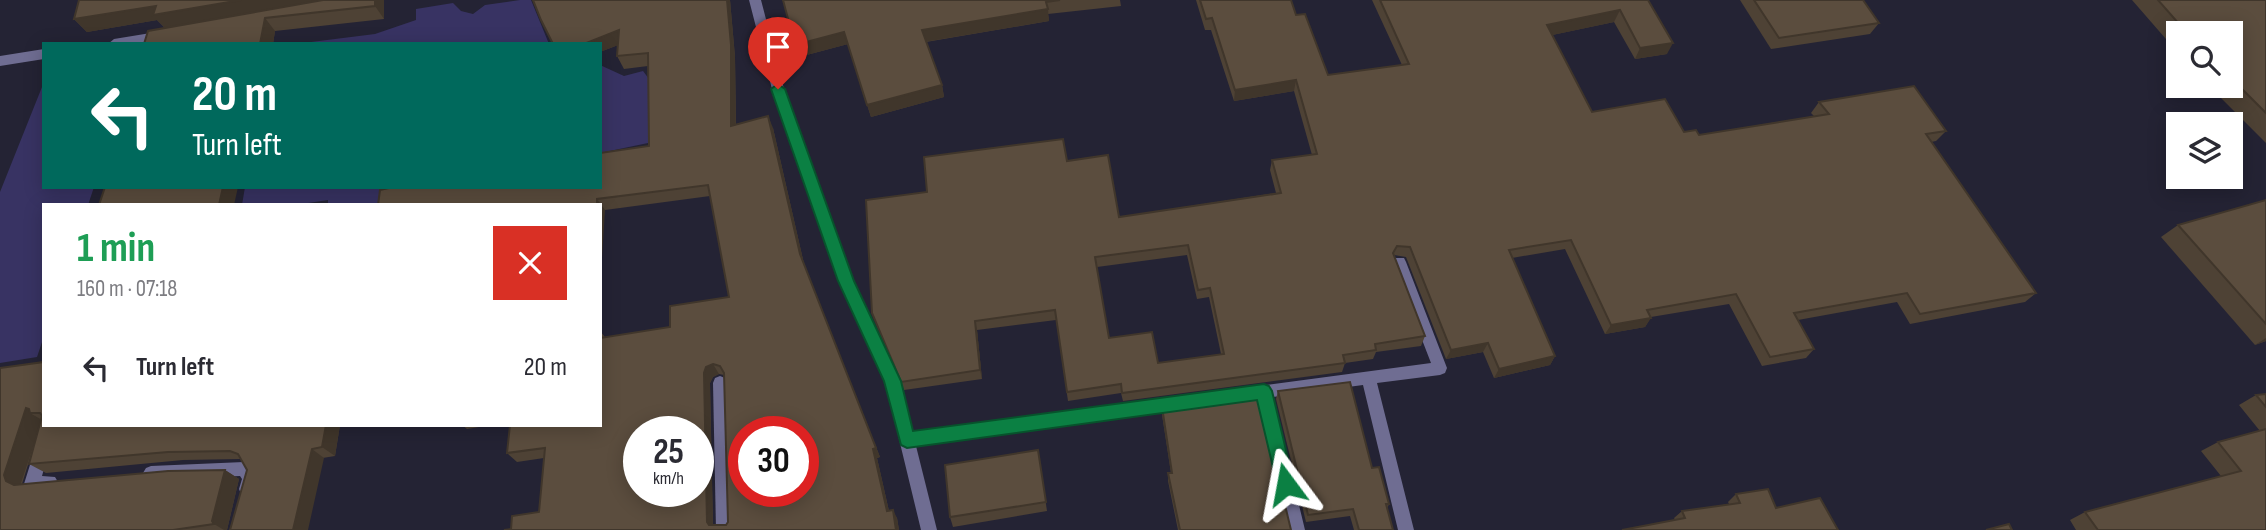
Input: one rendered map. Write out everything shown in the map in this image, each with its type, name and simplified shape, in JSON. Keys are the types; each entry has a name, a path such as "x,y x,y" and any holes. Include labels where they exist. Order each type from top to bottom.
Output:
{"street":[{"path":"755,0 778,89 846,281 892,381 929,530"},
{"path":"154,41 182,33"},
{"path":"0,61 42,54"},
{"path":"907,440 1440,368 1399,262"},
{"path":"1368,377 1406,530"},
{"path":"720,383 724,530"},
{"path":"1264,391 1297,530"},
{"path":"47,427 32,484 59,481"},
{"path":"128,475 183,470 244,469 250,478 243,504"}],"shaded area":[{"path":"531,0 548,42 311,42 375,34 416,20 416,9 453,3 461,11 473,14 485,5"},
{"path":"602,66 624,76 643,71 649,79 648,143 602,153"},
{"path":"42,87 42,189 93,189 89,203 42,203 42,342 37,357 0,363 0,192"},
{"path":"245,189 392,189 384,203 328,203 328,200 308,203 242,203"}],"building":[{"path":"79,0 241,0 153,15 156,6 74,19"},
{"path":"323,0 375,0 375,6 265,18 260,42 145,42 148,31"},
{"path":"533,0 727,0 731,45 731,126 768,116 800,254 876,448 873,449 887,511 893,510 896,530 504,530 511,529 512,516 539,512 545,448 507,453 510,427 602,427 602,338 670,327 670,306 729,297 708,185 597,199 597,203 378,203 380,190 384,189 602,189 602,153 649,146 648,53 617,56 619,30 589,42 552,42"},
{"path":"783,0 1060,0 1046,2 1048,9 922,30 942,85 867,105 844,32 795,45"},
{"path":"1200,0 1291,0 1296,15 1305,14 1328,75 1409,64 1380,0 1648,0 1673,43 1640,48 1620,10 1547,25 1592,112 1665,99 1684,132 1696,130 1699,135 1829,114 1819,102 1914,86 1946,131 1926,134 2036,293 1920,314 1907,293 1794,313 1814,349 1770,357 1736,294 1647,310 1651,318 1611,325 1571,240 1509,250 1555,356 1499,369 1488,343 1451,350 1410,247 1397,246 1393,253 1425,336 1375,344 1376,350 1343,355 1345,363 1122,393 1121,384 1067,392 1055,310 975,321 980,370 901,382 872,313 866,200 927,192 924,157 1063,139 1067,161 1108,155 1119,217 1281,193 1272,160 1317,154 1296,80 1235,90 1212,18 1206,19","holes":["1188,245 1198,290 1210,288 1224,354 1158,363 1152,332 1109,338 1095,257"]},
{"path":"1754,0 1863,0 1879,23 1779,38"},
{"path":"2158,0 2266,0 2266,113 2243,90 2243,21 2176,21"},
{"path":"104,189 223,189 219,203 100,203"},
{"path":"2266,200 2266,324 2178,225"},
{"path":"42,362 42,416 40,413 30,413 26,408 4,475 6,481 14,485 168,471 225,470 212,521 214,524 173,530 0,530 0,368"},
{"path":"1350,382 1372,468 1379,467 1393,530 1359,530 1353,509 1308,515 1278,391"},
{"path":"1258,393 1291,530 1180,530 1168,473 1172,473 1162,407"},
{"path":"2266,394 2266,407 2256,395"},
{"path":"42,416 42,427 326,427 322,447 312,449 293,530 230,530 247,470 238,454 230,451 168,452 29,464"},
{"path":"2266,429 2266,530 2098,530 2085,512 2241,471 2218,442"},
{"path":"1038,450 1046,502 950,517 945,465"},
{"path":"1768,489 1776,508 1820,498 1838,530 1622,530 1685,518 1682,511 1740,503 1736,494"},
{"path":"2009,524 2012,530 1986,530"}],"route":[{"path":"778,89 846,281 892,381 907,440 1264,391 1286,484"}]}
